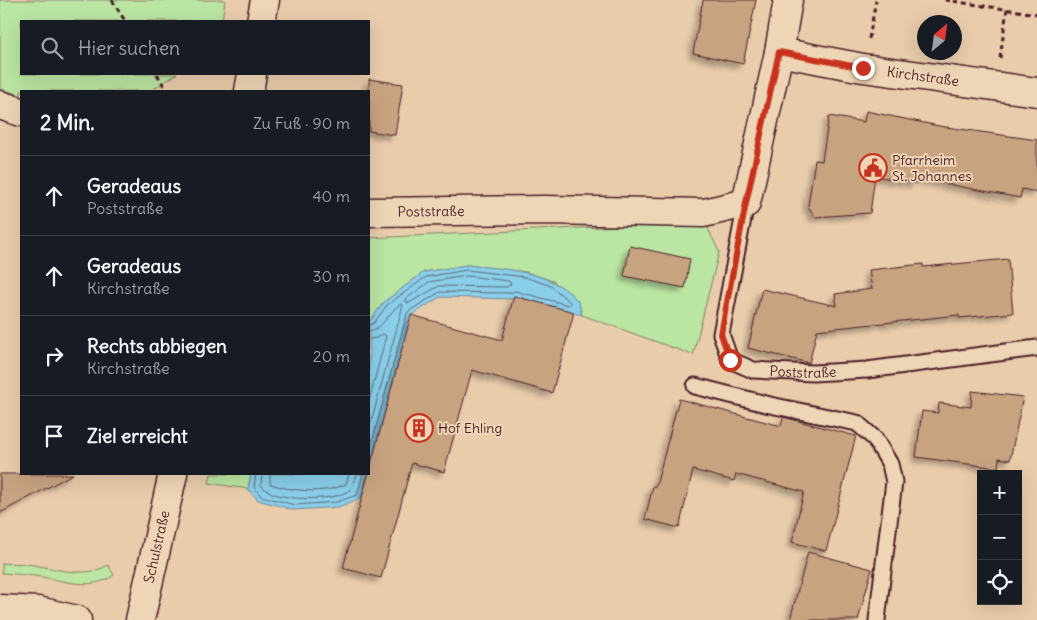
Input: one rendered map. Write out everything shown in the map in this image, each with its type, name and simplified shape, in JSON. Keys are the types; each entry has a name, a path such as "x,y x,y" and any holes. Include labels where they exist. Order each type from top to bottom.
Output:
{"street":[{"path":"261,20 265,0"},
{"path":"746,203 779,52 788,0"},
{"name":"Kirchstraße","path":"779,52 863,68 1037,92"},
{"path":"249,90 252,75"},
{"path":"0,105 20,112"},
{"name":"Poststraße","path":"370,212 546,210 704,213 746,203"},
{"name":"Schulstraße","path":"140,620 173,475"},
{"path":"0,609 38,611 77,620"}],"lane":[{"name":"Poststraße","path":"746,203 721,334 730,360 753,370 813,374 867,370 1037,348"},
{"path":"695,386 770,405 857,423 875,439 890,464 894,482 877,620"}],"path":[{"path":"112,0 124,20"},
{"path":"863,68 876,0"},
{"path":"945,0 1037,14"},
{"path":"1000,53 1007,9"},
{"path":"158,75 166,90"}],"green space":[{"path":"0,0 225,0 222,20 20,20 20,75 175,75 152,90 20,90 20,95 0,89"},
{"path":"705,222 719,252 693,355 582,315 578,301 553,281 526,272 467,265 424,272 384,302 370,321 370,238"},
{"path":"211,475 251,475 248,489 209,483"},
{"path":"2,563 26,564 78,572 89,572 108,565 114,575 97,583 79,584 42,577 2,573"}],"water":[{"path":"467,265 526,273 554,282 566,290 579,303 582,315 514,296 513,299 440,297 412,315 370,469 370,321 384,302 424,272"},
{"path":"251,475 368,475 362,498 338,507 294,510 258,500 248,489"}],"building":[{"path":"703,0 756,0 743,64 693,53"},
{"path":"369,79 403,84 395,135 370,131"},
{"name":"Pfarrheim St. Johannes","path":"866,111 939,126 1037,140 1037,192 1022,189 1020,198 916,178 916,183 875,176 870,213 815,217 808,206 815,160 822,161 829,116 864,122"},
{"path":"630,246 690,259 685,288 624,276"},
{"path":"1008,259 1013,313 959,318 959,315 817,330 809,363 748,348 762,289 837,306 835,294 872,289 869,270 923,264 923,267"},
{"name":"Hof Ehling","path":"514,296 574,312 552,393 472,370 444,472 412,463 381,578 343,568 368,475 370,475 370,468 411,315 502,340"},
{"path":"972,391 1023,397 1010,460 999,458 998,468 916,457 922,411 938,413 939,403 971,407"},
{"path":"679,399 781,426 783,417 856,436 826,551 792,542 804,492 736,474 734,481 693,470 679,528 645,519 653,486 656,486"},
{"path":"0,474 71,475 0,513"},
{"path":"808,552 872,569 858,620 790,620"}],"place":[{"name":"Pfarrheim St. Johannes","path":"873,168"},
{"name":"Hof Ehling","path":"419,428"}],"route":[{"path":"730,360 721,334 746,203 779,52 863,68"}]}
